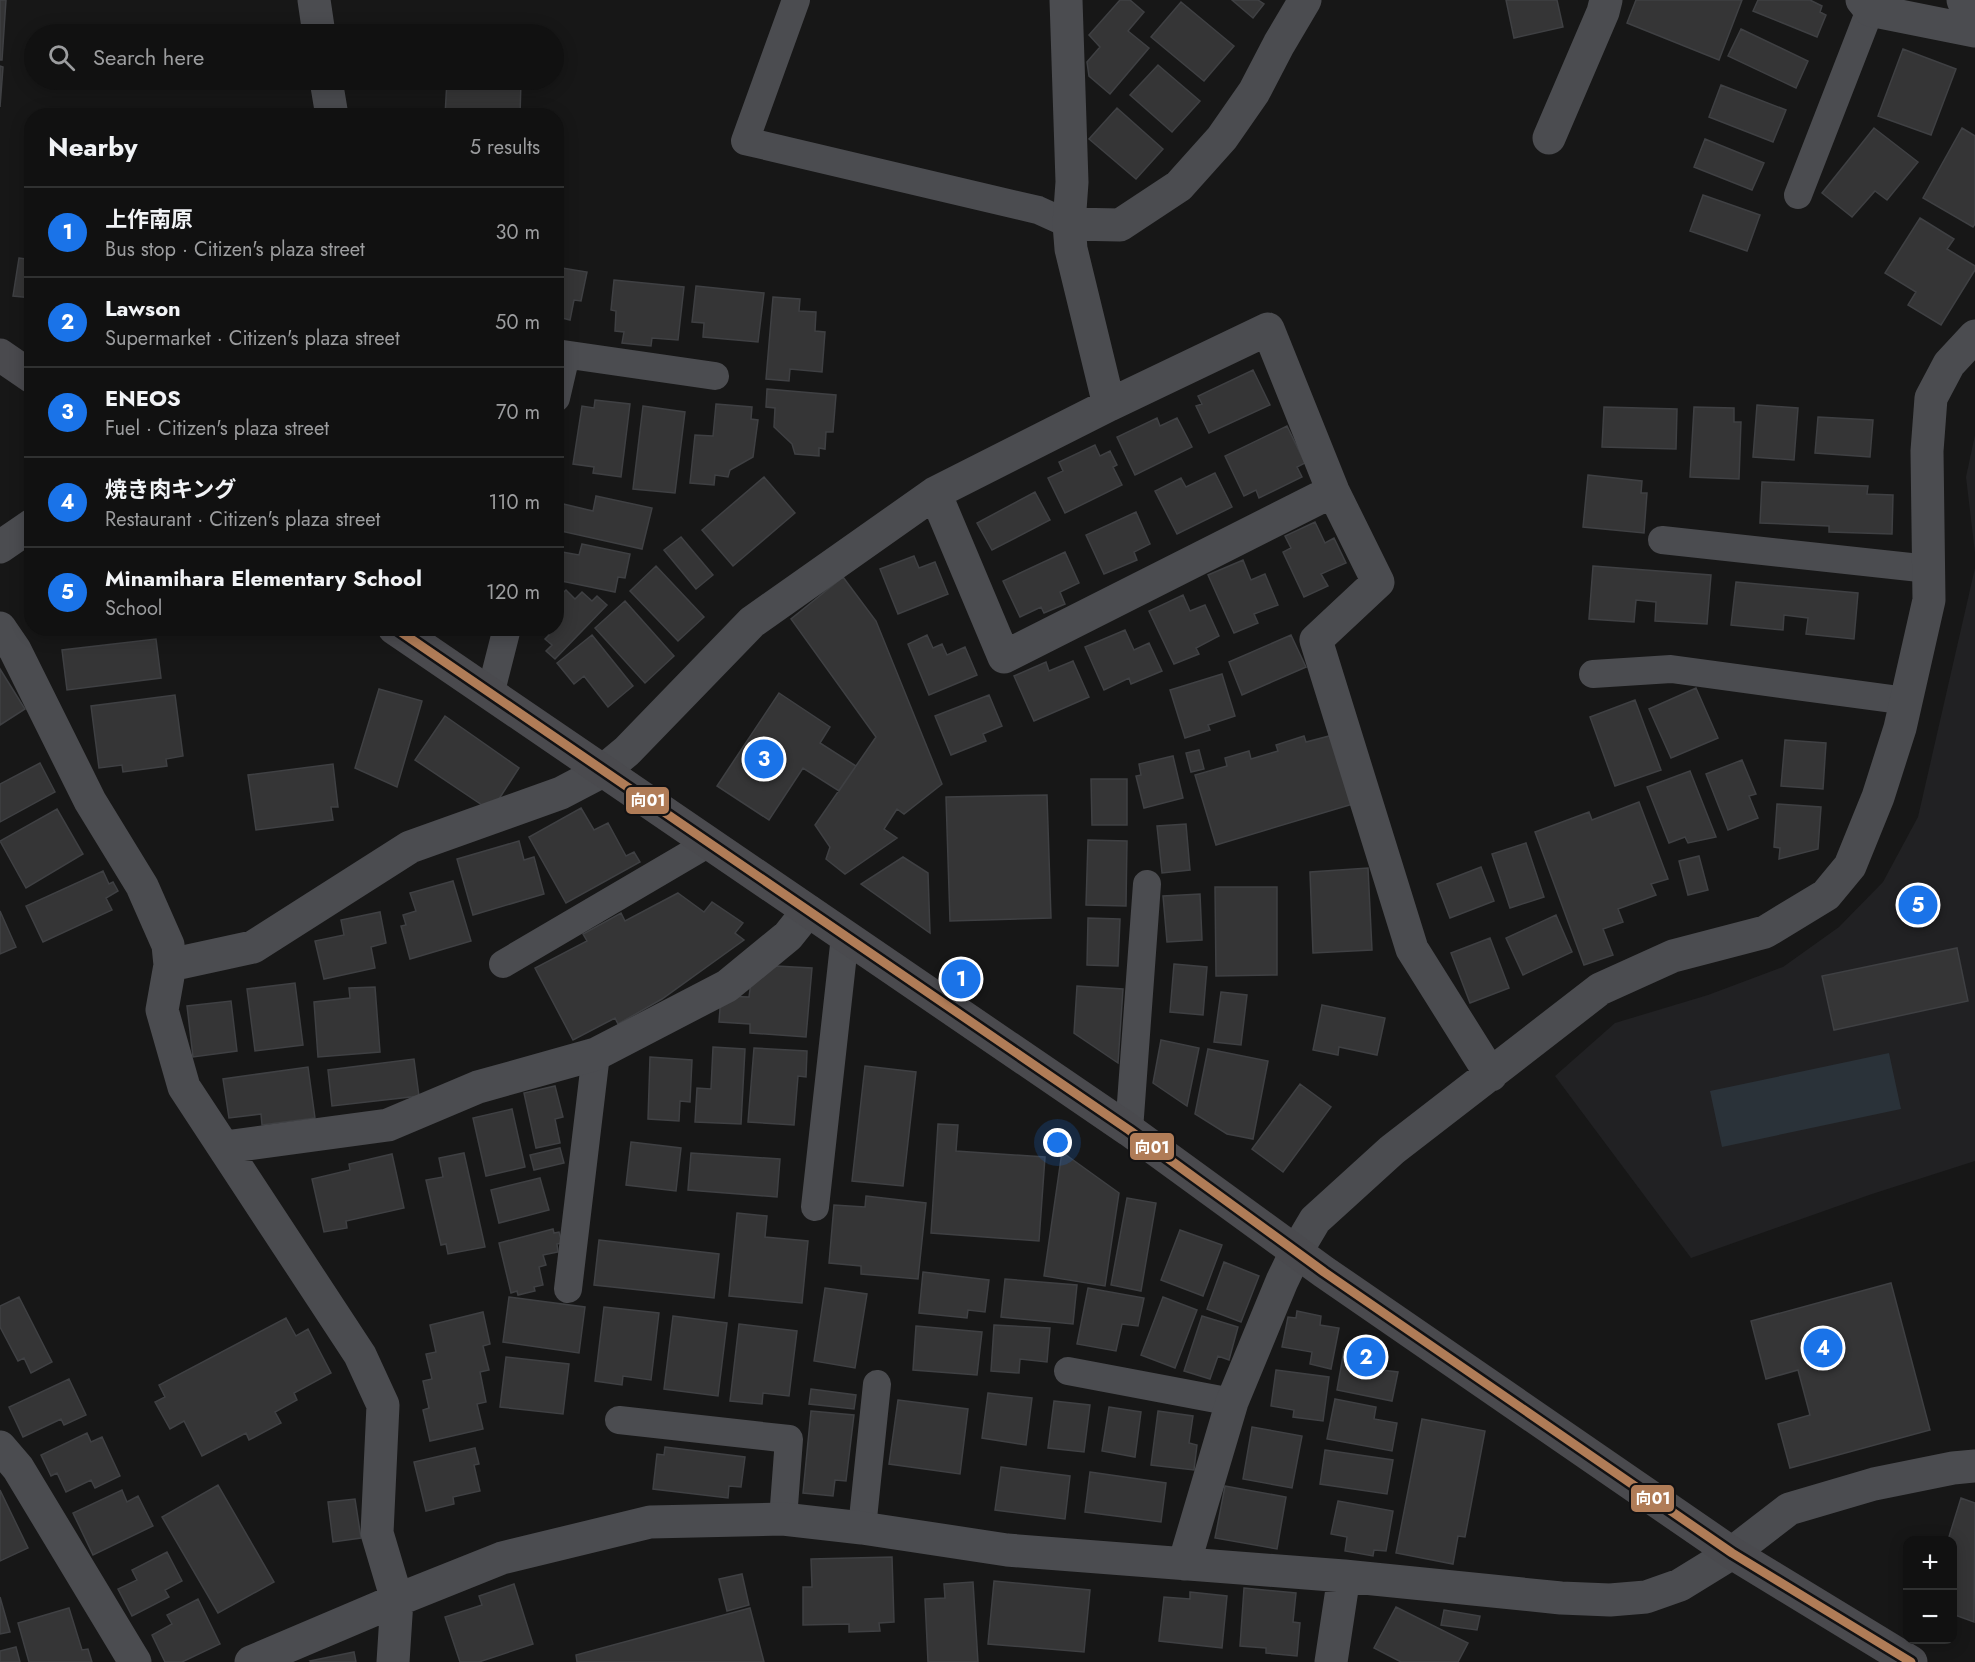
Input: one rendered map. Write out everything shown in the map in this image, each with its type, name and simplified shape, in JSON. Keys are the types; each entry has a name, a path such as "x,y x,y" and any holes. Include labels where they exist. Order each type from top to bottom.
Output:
{"street":[{"path":"314,0 318,24"},
{"path":"1066,0 1072,182 1071,249 1109,405"},
{"path":"1070,224 1120,225 1179,186 1222,138 1254,92 1305,0"},
{"path":"1549,138 1604,12 1606,0"},
{"path":"1964,0 1975,31"},
{"path":"1866,5 1975,31"},
{"path":"328,90 331,108"},
{"path":"170,965 253,947 410,848 561,793 603,771 627,751 752,622 935,493 1109,405 1268,329 1333,491 1378,582 1316,640 1412,949 1491,1075"},
{"path":"1184,1564 1232,1402 1282,1281 1315,1220 1392,1150 1600,988 1673,956 1765,932 1826,895 1850,866 1878,797 1907,701 1929,600 1927,451 1931,398 1949,364 1975,336"},
{"path":"0,355 24,372"},
{"path":"935,493 1005,657 1333,491"},
{"path":"0,547 24,530"},
{"path":"0,628 15,650 90,801 142,886 168,945 170,965 162,1010 184,1087 360,1355 384,1405 377,1533 397,1600 393,1662"},
{"path":"405,636 1129,1130 1296,1252 1732,1553 1911,1662"},
{"path":"225,1147 388,1125 478,1087 596,1054 727,986 788,936 808,911"},
{"path":"0,1447 18,1468 135,1662"},
{"path":"251,1662 502,1558 651,1522 783,1519 862,1528 1007,1550 1344,1576 1561,1598 1610,1600 1646,1597 1680,1585 1732,1553 1789,1509 1874,1484 1953,1468 1975,1466"},
{"path":"1330,1662 1344,1576"}],"lane":[{"path":"796,0 745,141 1038,210 1070,224"},
{"path":"1798,195 1866,5"},
{"path":"564,354 715,376"},
{"path":"1662,540 1929,569"},
{"path":"490,695 505,636"},
{"path":"1593,674 1671,669 1907,701"},
{"path":"503,964 709,843"},
{"path":"1129,1130 1147,884"},
{"path":"815,1207 845,936"},
{"path":"568,1289 596,1054"},
{"path":"1068,1371 1232,1402"},
{"path":"862,1528 877,1384"},
{"path":"619,1420 789,1439 783,1519"}],"shaded area":[{"path":"1975,435 1975,553 1966,477"},
{"path":"1975,568 1975,1161 1872,1194 1691,1258 1555,1076 1615,1023 1708,995 1783,967 1839,927 1883,882 1918,817"},
{"path":"1889,1053 1901,1109 1722,1147 1710,1091"}],"building":[{"path":"0,0 6,0 2,60 0,60"},
{"path":"1120,0 1130,0 1144,12 1128,31 1149,48 1110,94 1089,76 1087,62 1100,47 1089,35"},
{"path":"1232,0 1258,0 1264,4 1253,18"},
{"path":"1506,0 1557,0 1563,27 1514,38"},
{"path":"1636,0 1742,0 1719,60 1627,23"},
{"path":"1758,0 1810,0 1822,6 1820,12 1826,15 1817,37 1753,11"},
{"path":"1181,2 1234,46 1204,81 1151,37"},
{"path":"1741,29 1808,61 1796,88 1728,56"},
{"path":"1903,49 1956,69 1931,135 1878,116"},
{"path":"1158,65 1200,101 1172,132 1130,95"},
{"path":"0,66 3,67 0,107"},
{"path":"1721,85 1786,110 1773,142 1709,117"},
{"path":"446,90 521,90 520,108 445,108"},
{"path":"1117,108 1163,149 1136,179 1089,139"},
{"path":"1874,128 1918,162 1887,200 1875,191 1852,217 1822,193"},
{"path":"1962,128 1975,136 1975,224 1973,227 1923,198"},
{"path":"1705,139 1764,163 1752,190 1694,167"},
{"path":"1703,195 1760,215 1747,251 1690,231"},
{"path":"1920,218 1954,239 1947,249 1975,266 1975,270 1941,325 1908,305 1916,292 1885,273"},
{"path":"19,258 24,259 24,297 13,296"},
{"path":"564,268 587,272 581,301 574,300 570,320 564,318"},
{"path":"614,280 684,287 678,340 652,338 651,346 622,343 624,332 615,331 616,311 611,310"},
{"path":"696,286 764,293 758,342 703,337 704,323 692,322"},
{"path":"773,297 800,299 799,311 816,312 815,331 825,332 822,372 790,369 789,381 766,379"},
{"path":"1253,370 1270,405 1209,433 1196,406 1202,404 1198,396"},
{"path":"767,389 836,395 833,432 826,432 825,449 819,448 819,456 795,454 792,444 774,427 775,408 766,407"},
{"path":"595,400 630,404 621,477 593,473 594,467 573,464 582,406 594,408"},
{"path":"716,404 752,407 751,419 758,420 753,457 730,470 728,477 715,475 714,485 690,483 695,435 713,436"},
{"path":"1757,405 1798,408 1794,460 1753,457"},
{"path":"643,406 685,412 675,493 633,489"},
{"path":"1604,407 1677,409 1676,449 1602,447"},
{"path":"1694,407 1734,408 1734,422 1741,422 1739,479 1690,477"},
{"path":"1818,417 1873,420 1870,457 1815,453"},
{"path":"1157,418 1160,426 1177,418 1192,447 1135,475 1117,437"},
{"path":"1287,426 1305,463 1297,467 1302,477 1259,498 1256,490 1244,496 1225,456"},
{"path":"1095,445 1100,456 1110,451 1117,465 1113,467 1122,485 1065,513 1048,478 1063,471 1059,462"},
{"path":"1215,473 1232,507 1177,534 1155,491 1181,478 1186,487"},
{"path":"1588,475 1642,481 1641,493 1647,493 1644,533 1583,527"},
{"path":"764,477 795,513 733,566 702,530"},
{"path":"1762,482 1868,486 1867,494 1893,495 1892,534 1829,532 1829,526 1760,523"},
{"path":"1035,492 1050,520 992,550 977,523"},
{"path":"596,496 652,508 642,549 564,532 564,504 593,511"},
{"path":"1136,512 1150,544 1134,552 1137,560 1104,574 1086,535"},
{"path":"1315,522 1325,543 1334,538 1346,563 1321,574 1328,586 1304,597 1283,552 1291,548 1285,536"},
{"path":"681,537 713,575 696,589 664,550"},
{"path":"582,544 630,554 625,578 618,577 615,592 564,582 564,552 579,555"},
{"path":"1065,552 1079,583 1060,592 1065,604 1044,613 1041,607 1020,617 1003,581"},
{"path":"914,556 919,568 935,562 948,594 898,614 880,569"},
{"path":"1243,560 1251,580 1265,574 1278,605 1254,614 1258,623 1234,633 1208,575"},
{"path":"656,566 704,617 678,641 630,591"},
{"path":"1593,566 1711,575 1707,624 1655,621 1656,602 1636,600 1634,622 1589,619"},
{"path":"843,577 876,621 942,784 904,814 897,809 884,829 897,838 845,874 826,859 830,847 815,825 876,737 791,619"},
{"path":"1736,582 1858,593 1854,639 1806,634 1808,618 1784,615 1783,630 1731,625"},
{"path":"566,590 575,599 582,592 592,601 597,596 607,605 555,659 546,651 552,645 545,639 548,636 564,636 564,592"},
{"path":"1183,595 1190,611 1205,605 1219,636 1196,648 1199,654 1174,664 1149,611"},
{"path":"625,601 674,656 645,683 595,628"},
{"path":"1125,630 1134,650 1149,643 1162,671 1131,684 1129,678 1104,690 1085,647"},
{"path":"592,635 633,686 608,707 584,676 574,684 557,663"},
{"path":"927,635 933,648 942,644 947,655 965,647 977,675 929,695 908,644"},
{"path":"1291,635 1306,667 1242,695 1229,662"},
{"path":"156,639 161,678 67,690 62,650"},
{"path":"1073,661 1089,697 1034,721 1014,676 1046,662 1049,671"},
{"path":"0,669 25,709 0,725"},
{"path":"1222,674 1235,716 1208,725 1210,730 1185,738 1170,690"},
{"path":"1696,688 1718,738 1671,758 1649,709"},
{"path":"379,689 422,701 397,787 355,768"},
{"path":"779,693 830,727 820,743 856,766 839,791 803,768 769,820 717,786"},
{"path":"175,695 183,756 166,759 167,766 123,772 122,765 99,768 91,706"},
{"path":"989,695 1002,726 983,734 986,741 951,755 935,716"},
{"path":"1635,700 1661,770 1615,786 1590,717"},
{"path":"445,716 519,768 497,802 482,805 415,760"},
{"path":"1333,735 1353,804 1216,845 1195,775 1227,766 1225,758 1249,751 1251,759 1278,751 1276,745 1304,736 1306,742"},
{"path":"1785,740 1826,743 1823,789 1781,786"},
{"path":"1199,750 1204,769 1191,772 1186,753"},
{"path":"1173,756 1183,798 1144,808 1136,776 1141,775 1139,764"},
{"path":"1742,760 1756,794 1749,796 1758,818 1728,830 1706,774"},
{"path":"40,763 55,792 0,822 0,784"},
{"path":"333,764 338,807 331,807 333,820 256,830 248,775"},
{"path":"1690,771 1716,837 1688,843 1685,837 1669,843 1647,787"},
{"path":"1091,779 1127,779 1127,825 1092,825"},
{"path":"1047,795 1051,918 950,921 946,797"},
{"path":"1639,802 1668,879 1651,884 1656,895 1618,909 1623,922 1603,929 1613,955 1584,965 1535,832 1589,812 1592,820"},
{"path":"1777,804 1821,807 1818,849 1779,859 1780,848 1774,847"},
{"path":"581,808 594,830 608,823 626,856 634,852 640,862 566,903 529,837"},
{"path":"57,809 83,854 26,888 0,841"},
{"path":"1186,824 1190,870 1162,873 1157,826"},
{"path":"1088,840 1127,841 1126,906 1086,905"},
{"path":"519,841 524,860 534,857 544,894 473,915 457,859"},
{"path":"1526,843 1544,897 1510,908 1492,854"},
{"path":"1699,856 1708,890 1688,895 1679,861"},
{"path":"903,857 928,873 930,933 861,884"},
{"path":"1481,867 1494,901 1450,918 1437,884"},
{"path":"1368,868 1372,950 1313,953 1310,872"},
{"path":"103,871 109,884 113,882 118,891 106,898 112,910 43,942 26,906"},
{"path":"453,881 471,941 410,959 401,926 406,925 403,915 416,911 410,893"},
{"path":"1215,887 1277,887 1277,975 1216,976"},
{"path":"678,893 704,912 712,902 743,923 735,933 744,940 662,999 618,1024 615,1018 573,1040 535,968 587,941 583,934 621,913 625,921"},
{"path":"1200,894 1202,940 1167,942 1163,896"},
{"path":"0,911 16,947 0,954"},
{"path":"380,912 386,943 371,947 375,968 324,979 315,941 344,935 341,920"},
{"path":"1556,915 1572,952 1523,975 1506,938"},
{"path":"1088,918 1120,919 1118,966 1087,965"},
{"path":"1490,938 1509,988 1470,1003 1451,953"},
{"path":"1957,948 1968,1001 1834,1030 1822,976"},
{"path":"1174,964 1207,967 1203,1015 1170,1012"},
{"path":"776,966 812,968 806,1037 750,1033 750,1024 719,1022 721,996 749,997 751,982"},
{"path":"295,983 303,1045 255,1051 247,989"},
{"path":"1077,986 1123,989 1118,1063 1074,1033"},
{"path":"375,987 380,1052 318,1057 314,1002 350,998 349,988"},
{"path":"1221,992 1247,995 1241,1045 1214,1042"},
{"path":"231,1001 237,1051 193,1057 187,1006"},
{"path":"1322,1005 1385,1018 1377,1055 1339,1047 1338,1055 1313,1050"},
{"path":"1161,1040 1199,1048 1187,1106 1153,1083"},
{"path":"713,1047 745,1049 741,1124 695,1122 697,1088 711,1089"},
{"path":"754,1048 807,1051 806,1077 798,1076 794,1125 748,1122"},
{"path":"1208,1049 1268,1061 1253,1139 1227,1134 1195,1114"},
{"path":"650,1057 692,1060 690,1102 680,1101 679,1121 648,1119"},
{"path":"414,1059 419,1096 332,1106 328,1070"},
{"path":"865,1066 916,1072 903,1186 852,1181"},
{"path":"308,1067 315,1118 262,1125 261,1114 229,1118 223,1079"},
{"path":"1300,1084 1331,1107 1283,1172 1252,1149"},
{"path":"555,1086 563,1117 555,1119 560,1143 536,1148 524,1093"},
{"path":"512,1109 525,1167 486,1176 473,1118"},
{"path":"938,1124 958,1125 956,1151 1045,1157 1039,1241 931,1233"},
{"path":"631,1142 681,1148 676,1191 626,1185"},
{"path":"560,1148 564,1163 534,1170 530,1155"},
{"path":"1062,1152 1119,1193 1105,1286 1044,1276"},
{"path":"464,1153 485,1247 448,1254 446,1244 441,1245 426,1180 443,1177 439,1158"},
{"path":"691,1153 780,1159 777,1197 688,1190"},
{"path":"392,1154 404,1208 346,1221 347,1228 324,1232 312,1179 350,1170 349,1164"},
{"path":"540,1178 549,1210 499,1223 491,1190"},
{"path":"866,1196 926,1203 918,1279 861,1274 861,1266 829,1263 834,1205 865,1207"},
{"path":"1127,1198 1156,1203 1141,1291 1111,1285"},
{"path":"737,1213 767,1216 765,1237 808,1241 802,1303 729,1296"},
{"path":"553,1229 554,1233 559,1232 562,1243 557,1244 558,1252 543,1255 546,1265 539,1267 543,1285 534,1287 535,1291 518,1295 517,1291 511,1293 499,1243"},
{"path":"1180,1230 1222,1245 1203,1296 1161,1280"},
{"path":"599,1240 719,1254 714,1298 594,1285"},
{"path":"1224,1262 1259,1276 1241,1322 1207,1309"},
{"path":"923,1272 989,1280 985,1312 968,1310 967,1318 919,1313"},
{"path":"1005,1279 1077,1285 1073,1324 1001,1317"},
{"path":"1891,1283 1930,1430 1790,1468 1778,1424 1810,1415 1798,1370 1766,1379 1751,1321"},
{"path":"825,1288 867,1294 855,1368 814,1361"},
{"path":"1088,1288 1144,1298 1138,1326 1122,1324 1116,1351 1077,1344"},
{"path":"19,1297 52,1362 31,1373 24,1358 18,1361 0,1327 0,1306"},
{"path":"509,1297 585,1307 579,1353 503,1342"},
{"path":"1163,1297 1197,1310 1175,1368 1141,1355"},
{"path":"604,1307 659,1313 651,1380 623,1376 622,1385 595,1381"},
{"path":"1297,1311 1321,1316 1320,1325 1339,1328 1331,1369 1310,1364 1312,1352 1282,1347 1288,1317 1296,1318"},
{"path":"483,1312 490,1344 483,1346 489,1370 480,1372 486,1402 477,1404 483,1429 430,1441 423,1410 429,1408 423,1381 432,1379 426,1354 436,1352 430,1325"},
{"path":"673,1316 727,1323 718,1396 664,1389"},
{"path":"1202,1316 1238,1327 1229,1360 1218,1356 1210,1379 1184,1371"},
{"path":"286,1318 296,1336 308,1329 331,1373 294,1393 297,1400 275,1412 281,1423 249,1440 246,1433 202,1456 184,1421 170,1429 155,1402 165,1397 159,1385"},
{"path":"739,1324 797,1331 789,1396 763,1393 762,1404 730,1401"},
{"path":"994,1325 1050,1328 1047,1362 1020,1359 1019,1373 991,1371"},
{"path":"916,1326 982,1332 977,1375 913,1370"},
{"path":"1344,1350 1384,1357 1381,1370 1398,1372 1392,1401 1337,1390"},
{"path":"506,1357 569,1364 563,1414 500,1407"},
{"path":"1276,1370 1329,1377 1323,1421 1293,1417 1294,1410 1271,1406"},
{"path":"69,1379 86,1415 64,1425 61,1419 23,1437 9,1407"},
{"path":"811,1389 856,1395 854,1409 809,1404"},
{"path":"988,1393 1032,1398 1026,1445 982,1438"},
{"path":"1335,1399 1376,1407 1374,1419 1397,1423 1392,1451 1327,1439"},
{"path":"898,1400 968,1409 960,1474 889,1464"},
{"path":"1054,1401 1090,1405 1084,1452 1048,1448"},
{"path":"1109,1407 1141,1412 1135,1457 1102,1451"},
{"path":"811,1411 854,1415 846,1481 835,1480 833,1496 803,1493"},
{"path":"1158,1411 1193,1416 1189,1443 1197,1445 1194,1470 1151,1465"},
{"path":"1422,1419 1485,1431 1465,1537 1458,1536 1453,1564 1396,1553"},
{"path":"1252,1427 1302,1436 1292,1488 1243,1479"},
{"path":"87,1433 91,1442 102,1437 120,1476 95,1488 91,1480 66,1492 57,1473 51,1476 41,1455"},
{"path":"665,1447 745,1457 741,1487 729,1486 728,1498 653,1489 657,1454 664,1455"},
{"path":"475,1448 479,1464 474,1465 480,1491 453,1497 454,1504 426,1511 414,1462"},
{"path":"1325,1450 1393,1460 1387,1494 1320,1484"},
{"path":"1001,1467 1070,1476 1065,1519 995,1510"},
{"path":"1090,1472 1166,1483 1161,1522 1085,1512"},
{"path":"218,1485 274,1582 218,1613 162,1517"},
{"path":"1225,1486 1286,1497 1277,1549 1215,1538"},
{"path":"0,1490 28,1548 0,1561"},
{"path":"122,1490 127,1502 138,1496 153,1526 93,1555 73,1513"},
{"path":"1961,1498 1975,1503 1974,1622 1957,1616 1957,1536 1949,1536"},
{"path":"355,1499 361,1538 333,1542 328,1502"},
{"path":"1338,1501 1393,1511 1386,1551 1374,1550 1373,1556 1345,1551 1347,1537 1331,1534"},
{"path":"167,1552 182,1581 165,1590 169,1597 132,1616 118,1589 137,1580 132,1570"},
{"path":"892,1557 894,1622 879,1623 880,1631 849,1632 849,1624 803,1625 803,1587 812,1587 811,1559"},
{"path":"742,1574 749,1605 727,1611 719,1579"},
{"path":"994,1581 1090,1590 1084,1652 988,1644"},
{"path":"973,1582 978,1662 928,1662 925,1599 945,1598 944,1584"},
{"path":"514,1584 533,1644 479,1662 460,1662 445,1617 482,1605 479,1596"},
{"path":"1244,1588 1296,1593 1293,1622 1300,1623 1297,1656 1266,1653 1266,1648 1240,1646"},
{"path":"1190,1592 1227,1596 1222,1648 1159,1641 1164,1597 1190,1599"},
{"path":"0,1597 10,1632 0,1634"},
{"path":"198,1599 220,1644 182,1662 165,1662 152,1635 172,1624 167,1615"},
{"path":"1396,1607 1468,1643 1458,1662 1401,1662 1374,1648"},
{"path":"69,1608 82,1650 88,1649 92,1662 29,1662 18,1623"},
{"path":"750,1608 764,1662 577,1662 576,1655"},
{"path":"1444,1610 1480,1616 1477,1630 1441,1625"},
{"path":"16,1647 20,1662 0,1662 0,1651"},
{"path":"354,1652 356,1662 310,1661"}],"transit line":[{"name":"向01","path":"407,636 1129,1130 1324,1272 1732,1553 1911,1662"}],"place":[{"name":"ENEOS","path":"764,759"},
{"name":"Minamihara Elementary School","path":"1918,905"},
{"name":"上作南原","path":"961,979"},
{"name":"焼き肉キング","path":"1823,1348"},
{"name":"Lawson","path":"1366,1357"}]}
